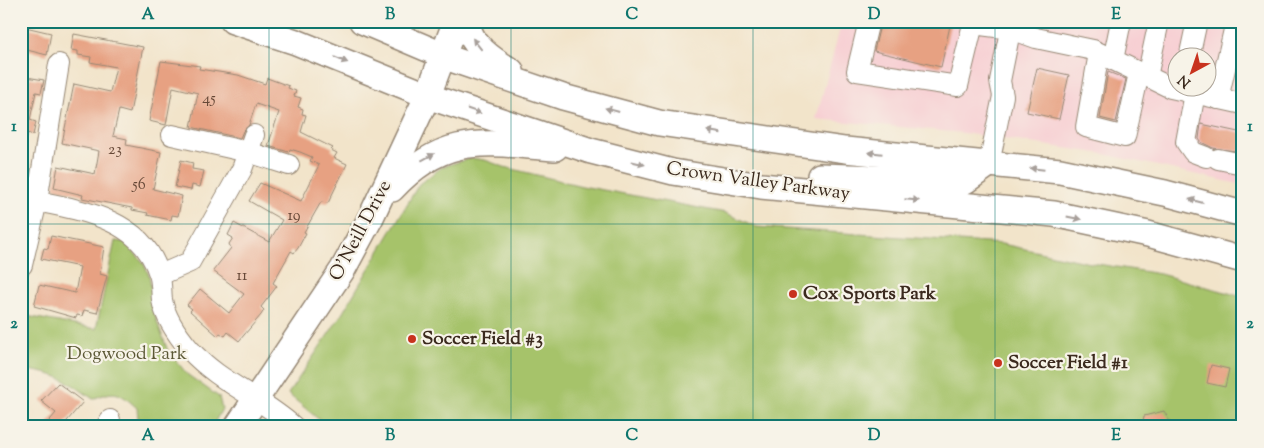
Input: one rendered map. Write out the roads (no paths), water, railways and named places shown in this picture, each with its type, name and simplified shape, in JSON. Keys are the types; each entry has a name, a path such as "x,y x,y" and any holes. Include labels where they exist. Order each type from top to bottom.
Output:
{"main road":[{"name":"Crown Valley Parkway","path":"233,21 296,42 420,92 591,151 673,172 777,188 1054,214 1148,234 1243,260"},
{"path":"362,21 435,52 563,96 659,123 835,149 1069,173 1165,193 1243,214"},
{"name":"O'Neill Drive","path":"435,52 438,21"},
{"name":"O'Neill Drive","path":"222,427 251,396 342,269 371,217 435,52 456,21"},
{"path":"467,21 474,40 490,57 563,96"},
{"name":"O'Neill Drive","path":"237,427 251,396 353,222 420,92"},
{"path":"371,217 389,191 410,168 434,154 458,146 496,144 591,151"},
{"path":"777,188 810,176 965,181 983,164"}],"street":[{"path":"869,21 857,72 958,86 973,24 1012,25 1036,38 1106,57 1143,75 1166,83"},
{"path":"1122,21 1106,57 1086,127 1125,137 1159,21"},
{"path":"1191,48 1197,21"},
{"path":"1218,99 1236,21"},
{"path":"983,164 1003,96 1000,81 1012,25"},
{"path":"22,265 29,199 59,64"},
{"path":"1188,98 1191,115 1187,130 1188,147 1193,152 1212,158 1243,164"},
{"path":"1215,98 1243,104"},
{"path":"172,135 251,144 289,165"},
{"path":"160,275 190,262 242,169 251,144"},
{"path":"29,199 90,212 119,224 148,248 160,275 162,303 171,323 190,350 215,373 294,427"}],"place":[{"name":"Cox Sports Park","path":"793,294"},
{"name":"Soccer Field #3","path":"412,339"},
{"name":"Soccer Field #1","path":"998,363"}],"park label":[{"name":"Dogwood Park","path":"127,354"}]}
